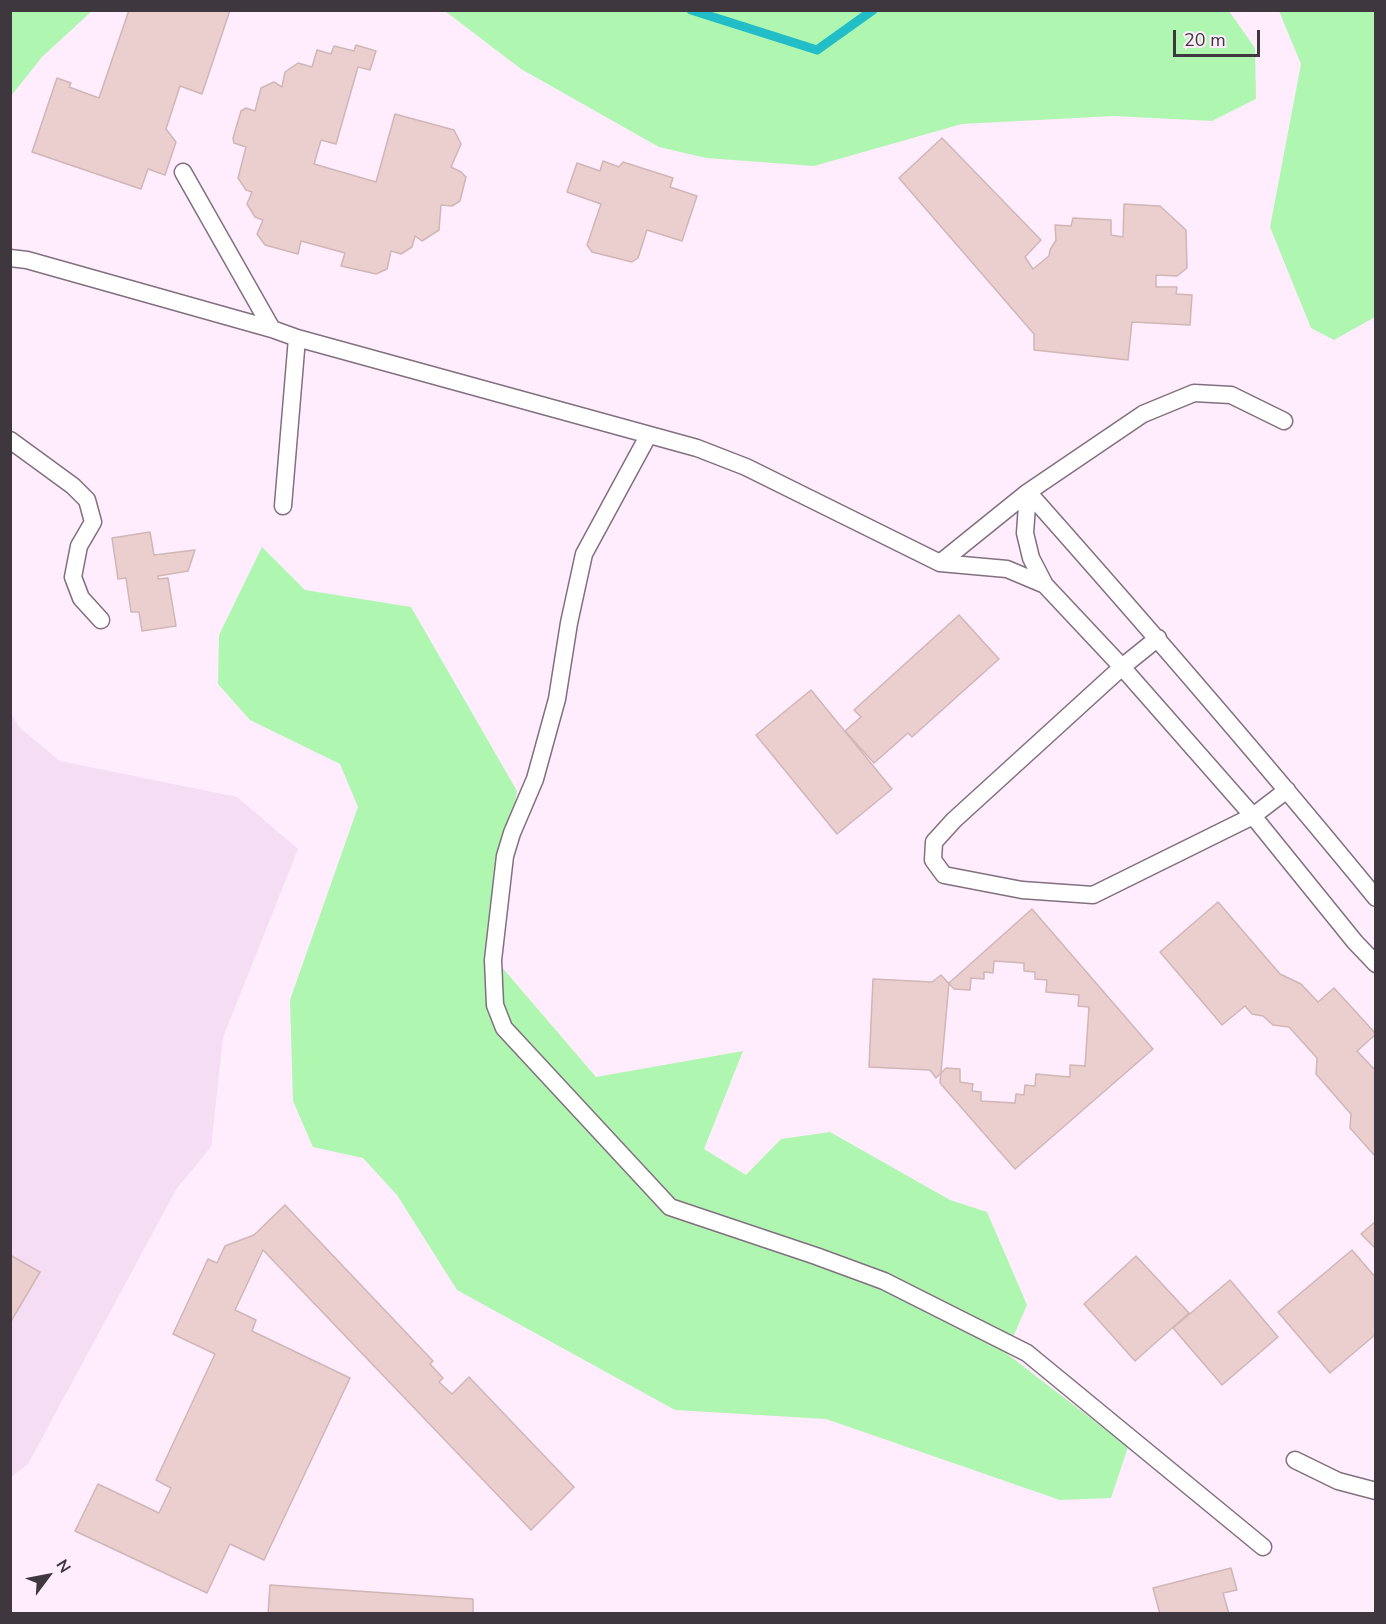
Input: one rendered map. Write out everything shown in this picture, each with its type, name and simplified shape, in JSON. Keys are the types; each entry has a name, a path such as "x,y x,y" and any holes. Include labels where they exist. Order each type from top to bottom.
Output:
{"lane":[{"path":"183,172 273,329"},
{"path":"10,258 27,260 273,329 297,338 697,448 746,466 940,563 1007,569 1045,585"},
{"path":"283,506 297,338"},
{"path":"940,563 1028,492 1143,414 1194,393 1231,395 1284,421"},
{"path":"648,436 584,554 569,623 557,699 535,779 512,833 505,856 493,960 495,1005 504,1028 670,1207 884,1281 1027,1353 1263,1547"},
{"path":"10,440 73,486 87,500 93,522 79,546 73,578 81,597 101,620"},
{"path":"1028,492 1025,533 1031,558 1045,585 1122,667 1253,816 1355,942 1376,964"},
{"path":"1028,492 1158,638 1376,898"},
{"path":"1158,638 1122,667 954,820 934,842 933,860 944,875 1022,890 1094,895 1253,816 1287,790"},
{"path":"1295,1460 1338,1481 1376,1491"}],"shaded area":[{"path":"10,712 19,727 60,761 237,797 298,849 223,1037 211,1147 177,1188 28,1464 11,1477"}],"green space":[{"path":"11,10 92,11 42,57 11,96"},
{"path":"445,11 1229,11 1255,48 1256,99 1212,121 1114,116 962,124 814,166 706,158 659,147 521,69"},
{"path":"1279,11 1375,11 1375,317 1334,340 1311,328 1270,227 1301,64"},
{"path":"262,547 305,590 411,607 517,791 488,951 596,1077 743,1051 704,1149 746,1175 781,1139 830,1132 950,1200 987,1212 1027,1305 1006,1353 1128,1447 1111,1498 1060,1500 826,1419 675,1410 457,1290 397,1195 363,1158 313,1147 293,1101 290,1000 358,807 340,764 250,720 218,684 219,635"}],"building":[{"path":"129,10 230,10 202,94 180,86 166,129 176,142 165,175 148,169 141,189 32,152 57,78 71,83 69,87 99,98"},
{"path":"356,45 376,51 370,70 358,67 336,144 321,140 314,164 376,182 395,114 454,130 461,144 451,167 466,177 460,201 452,206 441,205 439,230 422,241 415,236 412,247 401,254 391,251 387,269 376,274 341,266 345,253 301,241 298,254 265,245 257,234 263,220 255,217 247,204 252,192 246,190 238,178 246,147 234,143 233,138 241,111 246,108 255,111 261,88 274,82 282,87 285,72 298,63 312,67 317,50 331,54 334,46 354,51"},
{"path":"942,138 1041,240 1025,257 1033,269 1049,256 1056,240 1055,225 1071,226 1073,218 1111,220 1111,235 1123,237 1124,204 1160,206 1186,230 1187,268 1177,276 1156,275 1156,287 1177,287 1176,294 1192,295 1190,325 1132,322 1128,360 1034,350 1034,334 899,178"},
{"path":"603,161 619,167 623,162 673,178 670,187 697,196 682,241 647,230 638,258 632,262 592,252 587,245 601,204 567,192 577,163 600,171"},
{"path":"150,532 154,555 195,550 188,571 158,576 158,579 168,578 176,626 142,631 139,612 131,612 126,578 118,579 112,538"},
{"path":"959,615 999,659 912,737 908,733 874,763 845,731 861,717 854,710"},
{"path":"811,690 892,789 837,834 756,735"},
{"path":"1218,902 1280,974 1301,984 1318,1002 1334,988 1376,1034 1357,1051 1376,1071 1376,1157 1350,1128 1351,1114 1316,1074 1317,1058 1289,1027 1273,1025 1263,1016 1252,1014 1245,1006 1222,1025 1160,952"},
{"path":"1032,909 1153,1049 1015,1169 940,1083 949,983"},
{"path":"994,961 1024,963 1024,971 1035,972 1035,979 1047,980 1046,992 1079,995 1078,1006 1089,1007 1085,1066 1070,1065 1070,1077 1036,1074 1035,1086 1025,1085 1024,1095 1016,1094 1015,1103 981,1101 981,1092 972,1091 973,1084 960,1082 960,1069 946,1068 936,1078 930,1070 869,1067 873,979 932,982 941,975 954,989 970,990 971,978 984,979 984,972 993,973"},
{"path":"285,1205 433,1361 430,1364 443,1378 439,1382 452,1394 469,1377 574,1487 531,1530 263,1250 235,1310 256,1320 252,1331 350,1378 264,1560 230,1544 207,1593 75,1531 98,1484 159,1513 171,1488 156,1480 215,1354 173,1334 208,1259 217,1263 225,1246 254,1235"},
{"path":"1376,1221 1376,1249 1361,1234"},
{"path":"1352,1250 1376,1278 1376,1334 1330,1373 1278,1312"},
{"path":"10,1255 40,1272 10,1323"},
{"path":"1136,1256 1189,1313 1135,1361 1084,1304"},
{"path":"1230,1280 1278,1337 1222,1385 1173,1328"},
{"path":"1231,1568 1237,1590 1223,1593 1229,1614 1160,1614 1153,1588"},
{"path":"270,1585 473,1599 473,1614 268,1614"}],"waterway":[{"path":"691,10 817,50 873,10"}]}
